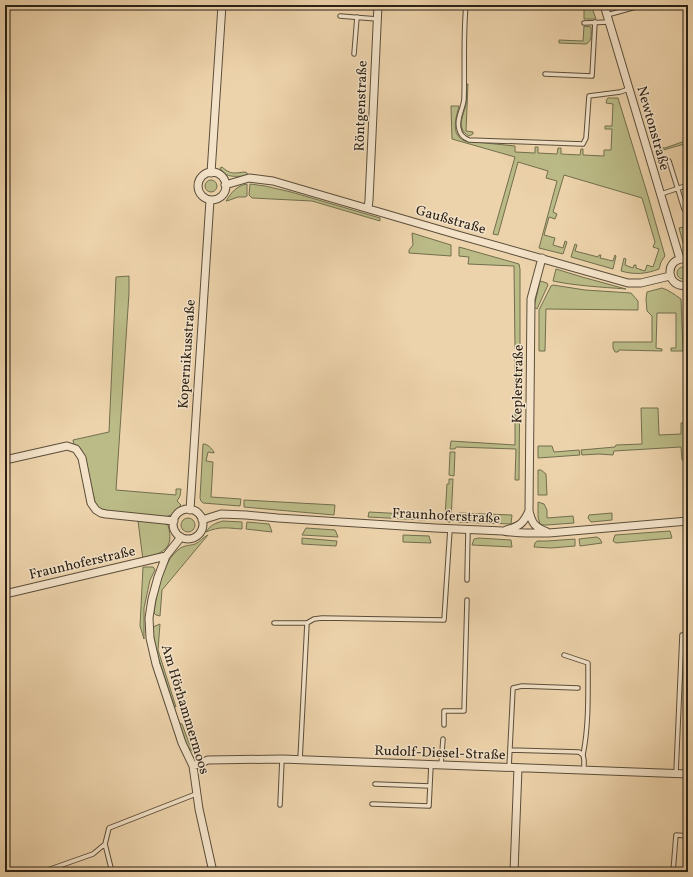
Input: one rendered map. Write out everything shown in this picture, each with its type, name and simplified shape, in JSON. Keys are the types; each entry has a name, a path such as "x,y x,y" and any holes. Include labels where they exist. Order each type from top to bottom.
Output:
{"street":[{"path":"211,173 222,5"},
{"name":"Röntgenstraße","path":"368,208 378,5"},
{"name":"Newtonstraße","path":"604,5 680,259"},
{"path":"211,173 219,175 224,181 225,185 224,193 218,199 210,200 205,199 202,196 198,188 198,184 203,176 211,173"},
{"name":"Gaußstraße","path":"225,185 249,178 273,181 628,283 641,283 670,276"},
{"name":"Kopernikusstraße","path":"190,510 210,200"},
{"name":"Keplerstraße","path":"529,511 531,299 542,258"},
{"path":"688,259 680,259 670,267 671,280 677,285 688,285"},
{"path":"5,460 67,446 73,447 82,458 91,503 96,510 106,514 174,521"},
{"path":"186,510 197,513 202,520 203,527 196,537 189,539 181,537 175,530 174,521 177,515 186,510"},
{"path":"503,531 515,528 524,522 529,511"},
{"path":"529,511 534,524 550,533"},
{"name":"Fraunhoferstraße","path":"202,520 221,514 246,515 523,533 550,533 688,521"},
{"name":"Am Hörhammermoos","path":"181,537 166,556 158,578 152,599 149,618 150,638 156,664 182,743 193,766 196,794 213,872"},
{"name":"Fraunhoferstraße","path":"5,594 166,556"},
{"name":"Rudolf-Diesel-Straße","path":"193,766 208,760 282,759 688,774"},
{"path":"514,872 518,768"}],"lane":[{"path":"466,5 464,101 458,118 459,132 465,138 469,140 583,144 586,138 589,96 620,92 629,89"},
{"path":"584,23 595,22 643,5"},
{"path":"340,16 377,19"},
{"path":"354,54 357,18"},
{"path":"545,74 592,76 595,22"},
{"path":"669,161 684,209"},
{"path":"660,194 688,185"},
{"path":"274,623 307,623 314,619 322,618 444,620 450,529"},
{"path":"467,580 468,530"},
{"path":"444,725 444,711 464,711 467,600"},
{"path":"300,760 307,623"},
{"path":"676,774 682,634"},
{"path":"564,655 588,663 588,695 583,755 584,770"},
{"path":"509,768 513,688 522,686 578,688"},
{"path":"441,765 443,739"},
{"path":"510,750 579,752 583,755"},
{"path":"280,805 282,759"},
{"path":"372,804 429,806 431,765"},
{"path":"375,784 430,786"},
{"path":"112,872 105,844 109,828 196,794"},
{"path":"673,872 676,836 688,836"},
{"path":"42,872 93,854 105,844"}],"green space":[{"path":"584,5 591,5 596,19 584,19"},
{"path":"584,26 591,27 591,37 588,43 559,43 559,40 583,41"},
{"path":"467,84 466,131 473,132 473,134 469,136 462,129 461,125 466,104"},
{"path":"608,98 618,98 665,256 659,269 650,272 636,273 621,271 624,258 626,259 625,265 633,268 634,265 636,265 636,268 645,271 647,265 653,267 659,249 653,247 655,242 642,198 564,175 553,212 557,214 555,219 549,217 544,235 555,238 553,245 563,248 565,241 567,242 563,254 539,248 557,181 546,178 548,171 518,162 498,235 493,234 515,157 452,139 451,106 459,106 455,126 457,135 465,141 515,146 515,152 535,153 535,147 538,147 538,153 557,154 558,148 561,148 561,154 580,155 581,149 583,149 583,155 604,156 604,150 611,150 612,129 605,129 605,126 612,126 613,104 606,103"},
{"path":"652,138 657,145 663,148 688,140 688,143 656,152"},
{"path":"222,167 230,172 245,172 248,176 225,174 220,168"},
{"path":"209,180 213,180 217,186 213,192 209,192 205,188 205,184"},
{"path":"247,184 247,196 226,201 235,190 240,186"},
{"path":"250,184 291,192 380,218 380,221 312,201 252,198 249,195"},
{"path":"688,226 686,229 688,238 688,252 685,250 679,228"},
{"path":"412,233 451,245 451,256 409,253 409,250 413,245"},
{"path":"575,244 577,245 575,251 598,257 601,255 600,258 613,261 615,255 613,269 571,257"},
{"path":"459,247 519,264 520,349 515,349 514,266 468,264 469,257 459,256"},
{"path":"681,267 685,267 689,273 685,279 681,279 677,275 677,271"},
{"path":"556,269 582,277 626,289 553,281"},
{"path":"129,276 116,490 176,495 176,489 181,489 180,496 177,501 181,505 171,515 165,517 107,511 99,508 95,502 84,456 81,449 74,445 73,440 109,432 116,277"},
{"path":"540,281 547,283 548,285 537,309 534,307"},
{"path":"553,285 585,290 631,293 638,301 638,310 546,309 545,351 539,351 539,310 551,286"},
{"path":"662,288 670,291 681,299 683,351 671,351 671,348 676,348 676,313 657,313 656,348 662,349 662,351 619,350 618,352 615,352 613,342 652,342 652,316 647,311 647,292"},
{"path":"515,357 520,358 519,480 515,480 516,449 456,447 455,449 450,449 451,441 515,445"},
{"path":"641,408 658,408 659,435 681,434 681,423 686,422 687,459 682,460 681,447 614,451 613,455 582,455 581,450 615,447 616,445 642,444"},
{"path":"203,444 208,445 214,452 208,452 206,461 213,462 211,497 241,499 240,506 203,503 201,501"},
{"path":"538,446 552,446 554,452 579,450 580,455 538,458"},
{"path":"450,452 455,452 454,476 449,475"},
{"path":"538,470 541,470 546,474 547,495 538,495"},
{"path":"449,479 453,479 451,520 448,522 445,517 447,484 449,484"},
{"path":"244,500 335,505 334,515 244,507"},
{"path":"538,502 544,504 547,510 547,518 573,516 574,523 540,524 538,517"},
{"path":"369,512 425,515 425,520 368,517"},
{"path":"459,513 512,515 511,524 458,522"},
{"path":"612,513 612,520 591,522 588,518 589,515"},
{"path":"188,518 193,520 195,525 193,530 188,532 183,530 181,525 183,520"},
{"path":"138,521 163,523 168,525 170,533 170,540 165,549 156,555 143,560"},
{"path":"223,521 242,522 242,529 220,528 206,532 211,526"},
{"path":"247,522 269,524 272,532 246,529"},
{"path":"306,528 335,530 338,537 302,535"},
{"path":"670,531 672,538 616,543 613,541 615,535"},
{"path":"208,535 162,590 160,616 156,615 154,613 156,597 168,562 180,548 195,544"},
{"path":"403,535 429,536 431,543 403,542"},
{"path":"597,537 602,543 580,546 579,539"},
{"path":"302,538 337,541 336,546 302,544"},
{"path":"474,539 511,540 512,547 472,545"},
{"path":"575,539 575,546 551,548 534,547 537,541"},
{"path":"143,567 153,567 155,570 150,580 144,608 144,639 140,626"},
{"path":"160,624 158,650 176,707 174,706 154,642 153,627"},
{"path":"179,723 182,724 189,743 193,749 201,755 192,751 186,743"}]}
